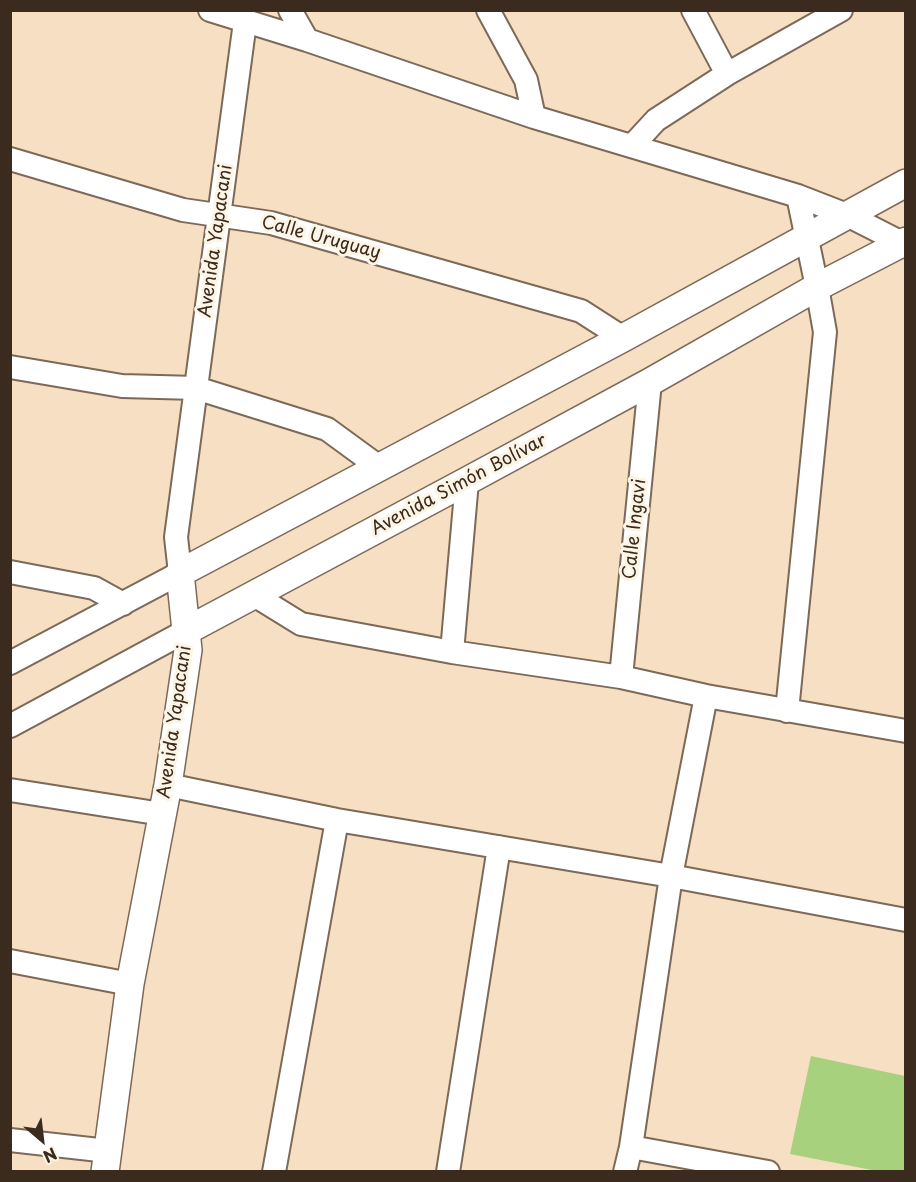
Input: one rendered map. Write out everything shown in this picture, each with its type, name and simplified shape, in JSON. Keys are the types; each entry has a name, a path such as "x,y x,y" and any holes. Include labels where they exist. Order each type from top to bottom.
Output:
{"street":[{"path":"210,10 307,40 534,117 798,196 847,214 904,243"},
{"path":"290,10 307,40"},
{"path":"488,10 526,80 534,117"},
{"path":"693,10 727,74"},
{"path":"632,146 656,120 727,74 836,12"},
{"name":"Avenida Yapacani","path":"107,1161 130,984 168,786 188,650 176,537 245,22"},
{"name":"Calle Uruguay","path":"10,159 183,210 271,223 581,311 624,338"},
{"path":"10,663 624,338 906,183"},
{"path":"787,711 825,332 798,196"},
{"name":"Avenida Simón Bolívar","path":"10,726 650,382 817,287 904,243"},
{"path":"10,367 122,386 196,388 327,429 380,467"},
{"name":"Calle Ingavi","path":"621,677 650,382"},
{"path":"452,652 467,481"},
{"path":"10,572 94,588 123,604"},
{"path":"254,595 301,624 452,652 621,677 706,696 906,731"},
{"path":"625,1172 631,1147 671,876 706,696"},
{"path":"168,786 337,820 671,876 906,920"},
{"path":"10,790 162,814"},
{"path":"274,1172 337,820"},
{"path":"448,1172 499,847"},
{"path":"10,961 130,984"},
{"path":"10,1140 107,1161"},
{"path":"631,1147 768,1172"}],"green space":[{"path":"811,1056 905,1076 905,1171 877,1171 790,1154"}]}
